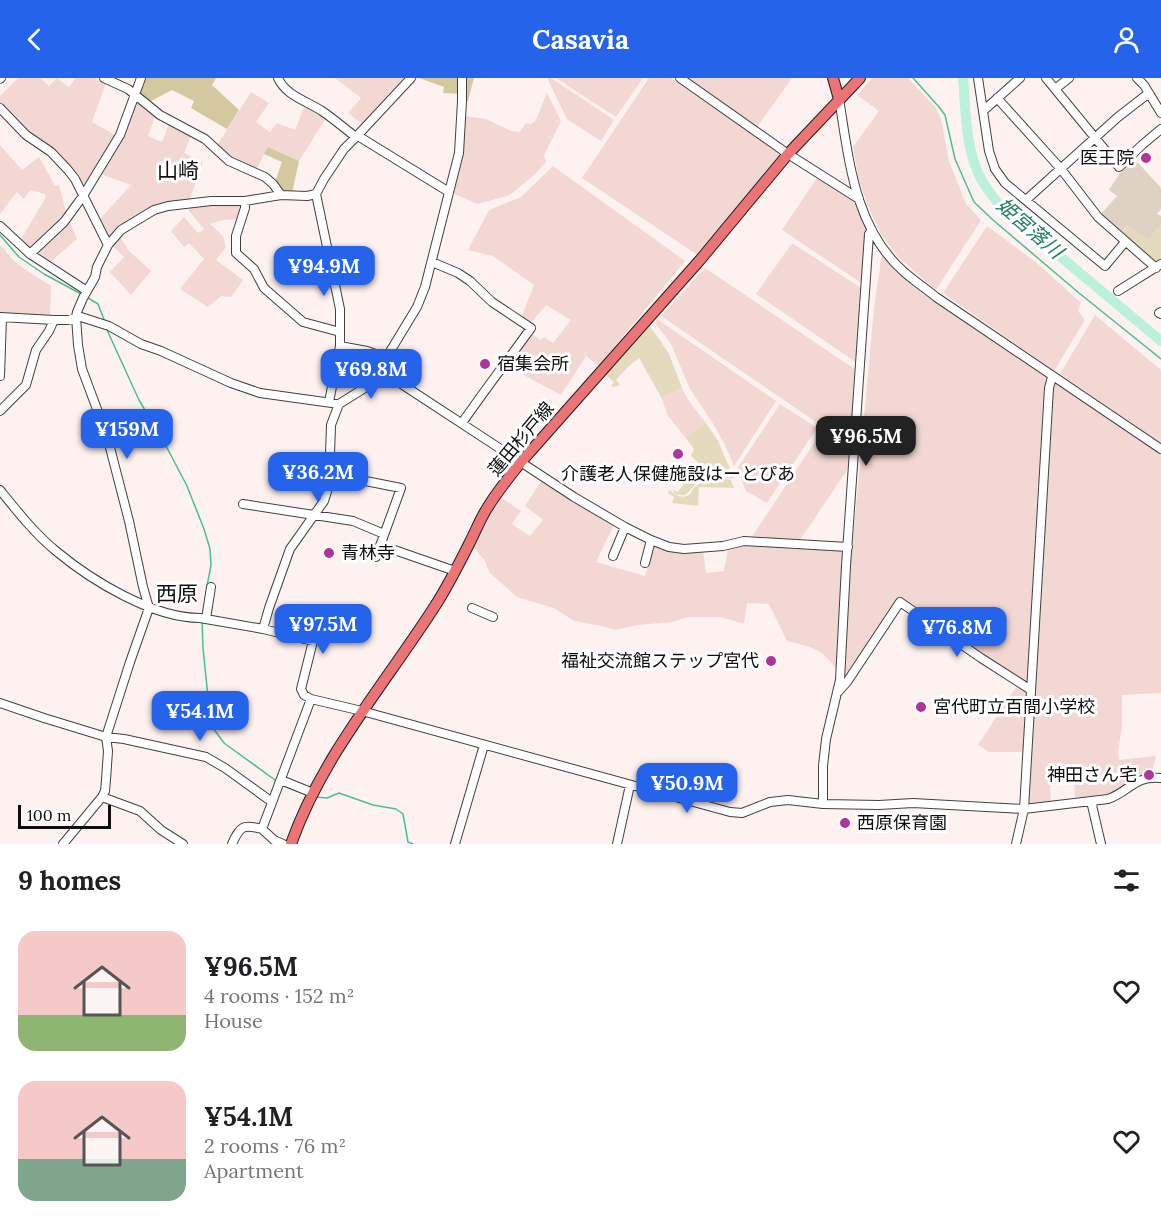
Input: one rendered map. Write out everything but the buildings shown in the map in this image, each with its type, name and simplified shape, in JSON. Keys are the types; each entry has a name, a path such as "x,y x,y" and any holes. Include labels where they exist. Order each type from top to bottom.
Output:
{"main road":[{"path":"833,78 840,99"},
{"name":"蓮田杉戸線","path":"291,844 313,793 362,711 435,607 486,510 521,462 700,260 788,154 860,78"}],"street":[{"path":"30,255 64,222 83,196 120,135 141,78"},
{"path":"278,78 281,85 291,94 449,192"},
{"path":"329,402 340,346 340,309 316,194 344,149 411,78"},
{"path":"263,628 290,549 324,501 329,485 331,425 339,404 363,389 380,370 417,307 432,262 459,153 462,78"},
{"path":"680,78 788,154 859,199"},
{"path":"978,78 989,151 995,169 1005,183 1105,266 1125,242"},
{"path":"983,111 1020,78"},
{"path":"1046,78 1119,168 1161,129"},
{"path":"1055,89 1069,78"},
{"path":"1137,78 1160,107"},
{"path":"109,79 135,94 160,115 205,139 229,161 265,177 281,195"},
{"path":"1026,200 1118,117 1149,93"},
{"path":"997,98 1060,169 1098,217 1125,242 1158,266 1118,291"},
{"path":"840,99 847,151 859,199 872,231 902,270 936,297 1161,449"},
{"path":"0,108 26,135 51,152 68,170 75,179 108,245"},
{"path":"63,844 105,791 108,751 106,737 149,608 107,436 82,369 78,345 77,312 108,245 121,230 154,210 211,201 245,201 281,195 316,194"},
{"path":"245,201 236,236 236,253 254,269 264,288 303,322 340,332"},
{"path":"0,226 30,255 87,291"},
{"path":"823,804 825,739 840,680 869,234 872,231"},
{"path":"432,262 453,270 470,281 492,302 531,328 462,423"},
{"path":"0,376 1,317 54,320 81,317 103,324 141,344 260,393 339,404"},
{"path":"0,411 27,385 36,350 54,320"},
{"path":"340,346 367,351 387,358"},
{"path":"380,370 574,497 625,527 669,547 684,549 723,546 744,541 848,547"},
{"path":"1016,844 1024,808 1049,388 1052,376"},
{"path":"330,474 401,488 376,557"},
{"path":"0,490 56,551 101,584 149,608 192,618 263,628 313,640 302,689 304,695 311,699 730,812 742,813 770,802 788,800 823,804 912,803 1024,808 1116,796 1135,782 1153,777 1161,778"},
{"path":"243,504 353,521 384,534"},
{"path":"613,556 625,527"},
{"path":"645,563 651,540"},
{"path":"380,545 455,571"},
{"path":"206,619 211,587"},
{"path":"838,693 900,602 1031,690"},
{"path":"472,608 493,617"},
{"path":"262,829 311,699"},
{"path":"0,703 106,737 206,757 272,802"},
{"path":"455,844 484,745"},
{"path":"281,780 313,793"},
{"path":"617,844 630,785"},
{"path":"102,797 140,811 161,830 183,844"},
{"path":"1091,801 1101,844"},
{"path":"232,844 244,826 262,829 274,840 283,844"}],"shaded area":[{"path":"18,78 40,78 49,86 57,78 69,87 76,78 94,78 106,83 92,122 115,135 84,187 0,104 0,96"},
{"path":"144,78 216,78 212,85 239,110 227,129 191,108 194,101 172,90 149,102 139,93"},
{"path":"335,78 406,78 363,125 348,113 361,98"},
{"path":"419,78 474,78 468,101 464,101 464,94 443,93 444,87"},
{"path":"548,78 614,120 601,141 567,119"},
{"path":"556,78 643,78 616,117"},
{"path":"649,78 671,78 781,153 771,168 696,254 582,178"},
{"path":"687,78 792,78 757,127"},
{"path":"872,78 908,78 936,108 941,119 949,161 966,204 981,220 936,290 898,257 881,234 859,181 853,147 879,111 857,95"},
{"path":"251,92 269,103 256,122 270,132 277,123 295,130 305,105 326,118 299,161 268,147 256,170 229,158 216,147"},
{"path":"547,93 561,121 544,155 546,162 535,174 510,195 478,204 452,193 465,116 486,119 511,131 520,132 526,123 531,124 536,120"},
{"path":"140,102 155,117 148,136 162,142 169,124 191,136 184,153 203,162 189,201 118,228 108,238 99,220 131,185 100,174 123,137 136,103"},
{"path":"0,145 22,170 39,157 55,186 59,185 66,212 61,220 29,249 20,241 46,197 45,194 30,190 24,199 17,192 0,214"},
{"path":"268,147 299,161 292,193 283,192 275,182 282,162 264,154"},
{"path":"1133,157 1161,188 1161,209 1157,214 1161,216 1161,224 1148,240 1127,226 1121,234 1100,215 1117,196 1109,190"},
{"path":"553,166 685,261 599,366 586,356 561,395 507,366 530,333 541,340 544,337 553,343 571,320 546,305 530,324 521,318 534,285 493,256 468,250 489,210 521,197"},
{"path":"817,178 854,201 867,229 863,284 782,230"},
{"path":"241,204 243,207 239,219 210,224 223,236 226,247 216,260 243,280 231,297 221,296 208,307 180,289 204,259 189,243 184,247 171,231 184,217 198,233 204,229 189,211 190,207"},
{"path":"69,220 77,239 49,263 35,254"},
{"path":"1161,224 1161,260 1158,263 1154,263 1121,234 1127,226 1148,240"},
{"path":"987,226 1037,263 1081,303 1078,311 1085,320 1054,371 943,293"},
{"path":"120,236 128,250 151,271 131,295 110,272 124,257 112,245"},
{"path":"792,243 861,288 857,363 756,294"},
{"path":"0,245 14,261 51,286 50,316 0,314"},
{"path":"882,254 914,287 940,306 1161,454 1161,693 1122,695 1122,726 1118,753 1119,760 1156,756 1152,774 1131,778 1117,791 1075,798 1074,780 1050,785 1051,802 1026,805 1029,752 989,752 978,745 1020,681 900,599 843,681 832,663 822,653 787,641 769,604 747,603 744,624 721,617 688,617 673,622 638,625 615,630 574,621 554,608 517,597 490,573 485,561 473,546 500,497 521,511 512,524 530,536 543,520 525,506 542,480 614,525 596,562 645,576 655,544 703,551 706,573 724,571 728,549 747,544 852,551 874,308"},
{"path":"705,268 856,370 851,446 661,316"},
{"path":"1095,315 1161,370 1161,443 1060,374"},
{"path":"657,319 776,401 734,466 714,425 690,389 671,344 655,323"},
{"path":"648,324 669,354 682,388 661,397 639,358 616,380 620,385 618,386 611,386 614,382 605,374"},
{"path":"682,388 688,400 706,423 685,437 668,416 661,397"},
{"path":"780,404 817,428 767,503 746,491 737,469"},
{"path":"706,423 718,441 734,478 715,475 691,456 694,449 685,437"},
{"path":"822,431 850,450 849,467 800,540 751,538"},
{"path":"698,464 704,471 702,480 686,494 675,494 673,490 678,492"},
{"path":"706,470 714,476 731,480 734,488 699,487 698,506 672,503 674,497 668,493 670,490 680,496 689,495 704,480"}],"waterway":[{"path":"913,78 945,115 955,159 974,202 1079,293 1161,359"},
{"name":"姫宮落川","path":"963,78 967,130 972,155 981,179 992,196 1000,206 1161,341"},
{"path":"0,235 19,257 81,294"},
{"path":"88,298 98,304 105,322"},
{"path":"107,330 139,400 187,486 204,529 210,549 211,565 207,586"},
{"path":"202,620 210,717 213,728 224,743 275,780"},
{"path":"284,786 307,795"},
{"path":"315,797 327,798 339,793 373,805 396,809 403,814 408,842 413,844"}],"place":[{"name":"医王院","path":"1146,158"},
{"name":"宿集会所","path":"485,364"},
{"name":"介護老人保健施設はーとぴあ","path":"678,454"},
{"name":"青林寺","path":"329,553"},
{"name":"福祉交流館ステップ宮代","path":"771,661"},
{"name":"宮代町立百間小学校","path":"921,707"},
{"name":"神田さん宅","path":"1149,775"},
{"name":"西原保育園","path":"845,823"}],"district":[{"name":"山崎","path":"178,171"},
{"name":"西原","path":"177,594"}]}
